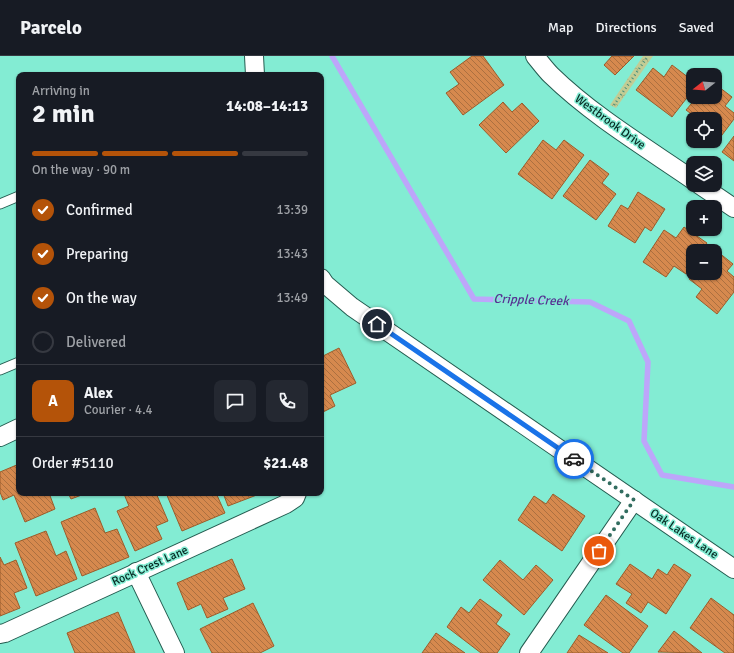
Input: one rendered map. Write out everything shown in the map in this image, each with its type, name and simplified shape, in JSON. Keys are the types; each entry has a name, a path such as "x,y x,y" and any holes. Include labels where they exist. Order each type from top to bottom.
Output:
{"street":[{"path":"254,56 255,72"},
{"name":"Westbrook Drive","path":"535,56 549,73 570,93 604,119 686,175"},
{"path":"710,192 734,208"},
{"name":"Oak Lakes Lane","path":"324,285 352,307 734,569"},
{"path":"0,437 16,429"},
{"name":"Rock Crest Lane","path":"0,634 286,504 296,496"},
{"path":"529,653 634,500"},
{"path":"136,572 175,653"}],"lane":[{"path":"0,204 16,197"},
{"path":"0,370 16,363"}],"path":[{"path":"604,119 648,56"}],"green space":[{"path":"643,56 653,56 616,108 610,105"}],"building":[{"path":"472,56 483,56 504,85 463,115 446,93 459,84 450,72"},
{"path":"612,56 634,56 615,75 604,65"},
{"path":"672,65 686,76 686,99 672,117 636,90 653,68 664,77"},
{"path":"722,89 732,97 725,106 734,113 734,119 722,135 722,112 689,112 686,110 691,104 722,104"},
{"path":"503,102 512,112 522,103 539,121 506,153 479,125"},
{"path":"734,136 734,161 722,152"},
{"path":"543,140 556,150 564,140 584,155 552,199 518,174"},
{"path":"590,160 609,174 602,183 616,194 596,220 563,196"},
{"path":"638,192 665,209 651,231 645,227 635,243 608,226 621,205 628,209"},
{"path":"684,227 686,228 686,236 697,236 707,243 686,244 686,274 674,266 666,277 643,262 664,230 676,238"},
{"path":"722,255 733,264 727,271 734,277 734,292 717,314 696,297 702,289 690,280 722,280"},
{"path":"339,348 356,383 330,395 335,406 324,412 324,356"},
{"path":"16,465 16,496 50,496 55,509 25,522 14,495 3,500 0,492 0,472"},
{"path":"553,494 585,516 562,551 518,520 534,496 546,504"},
{"path":"70,496 79,496 71,499"},
{"path":"125,496 157,496 168,521 156,526 162,539 135,551 117,511 129,506"},
{"path":"167,496 217,496 225,513 182,531"},
{"path":"224,496 254,496 228,506"},
{"path":"95,508 105,533 117,529 129,557 82,576 61,522"},
{"path":"46,531 56,556 66,551 77,579 36,596 15,543"},
{"path":"0,557 4,565 16,560 27,588 14,593 20,608 0,616"},
{"path":"232,559 245,589 223,598 228,609 207,618 201,604 188,610 177,583"},
{"path":"500,560 523,580 536,565 553,580 524,615 483,580"},
{"path":"630,564 652,579 658,569 667,575 674,564 691,575 666,614 648,602 641,613 626,603 632,594 616,584"},
{"path":"606,595 648,626 629,653 623,653 584,625"},
{"path":"711,598 734,615 734,653 725,653 690,628"},
{"path":"480,599 502,615 496,624 510,634 497,653 481,653 447,627 461,607 469,613"},
{"path":"253,603 274,646 260,653 212,653 200,629"},
{"path":"118,612 135,653 75,653 67,633"},
{"path":"674,631 702,653 658,652"},
{"path":"436,633 465,653 422,653"},
{"path":"579,635 608,653 567,653"}],"waterway":[{"name":"Cripple Creek","path":"332,56 474,299 590,302 629,321 648,362 644,441 662,475 734,487"}],"way so far":[{"path":"574,459 634,500 599,551"}],"route":[{"path":"377,324 574,459"}]}
